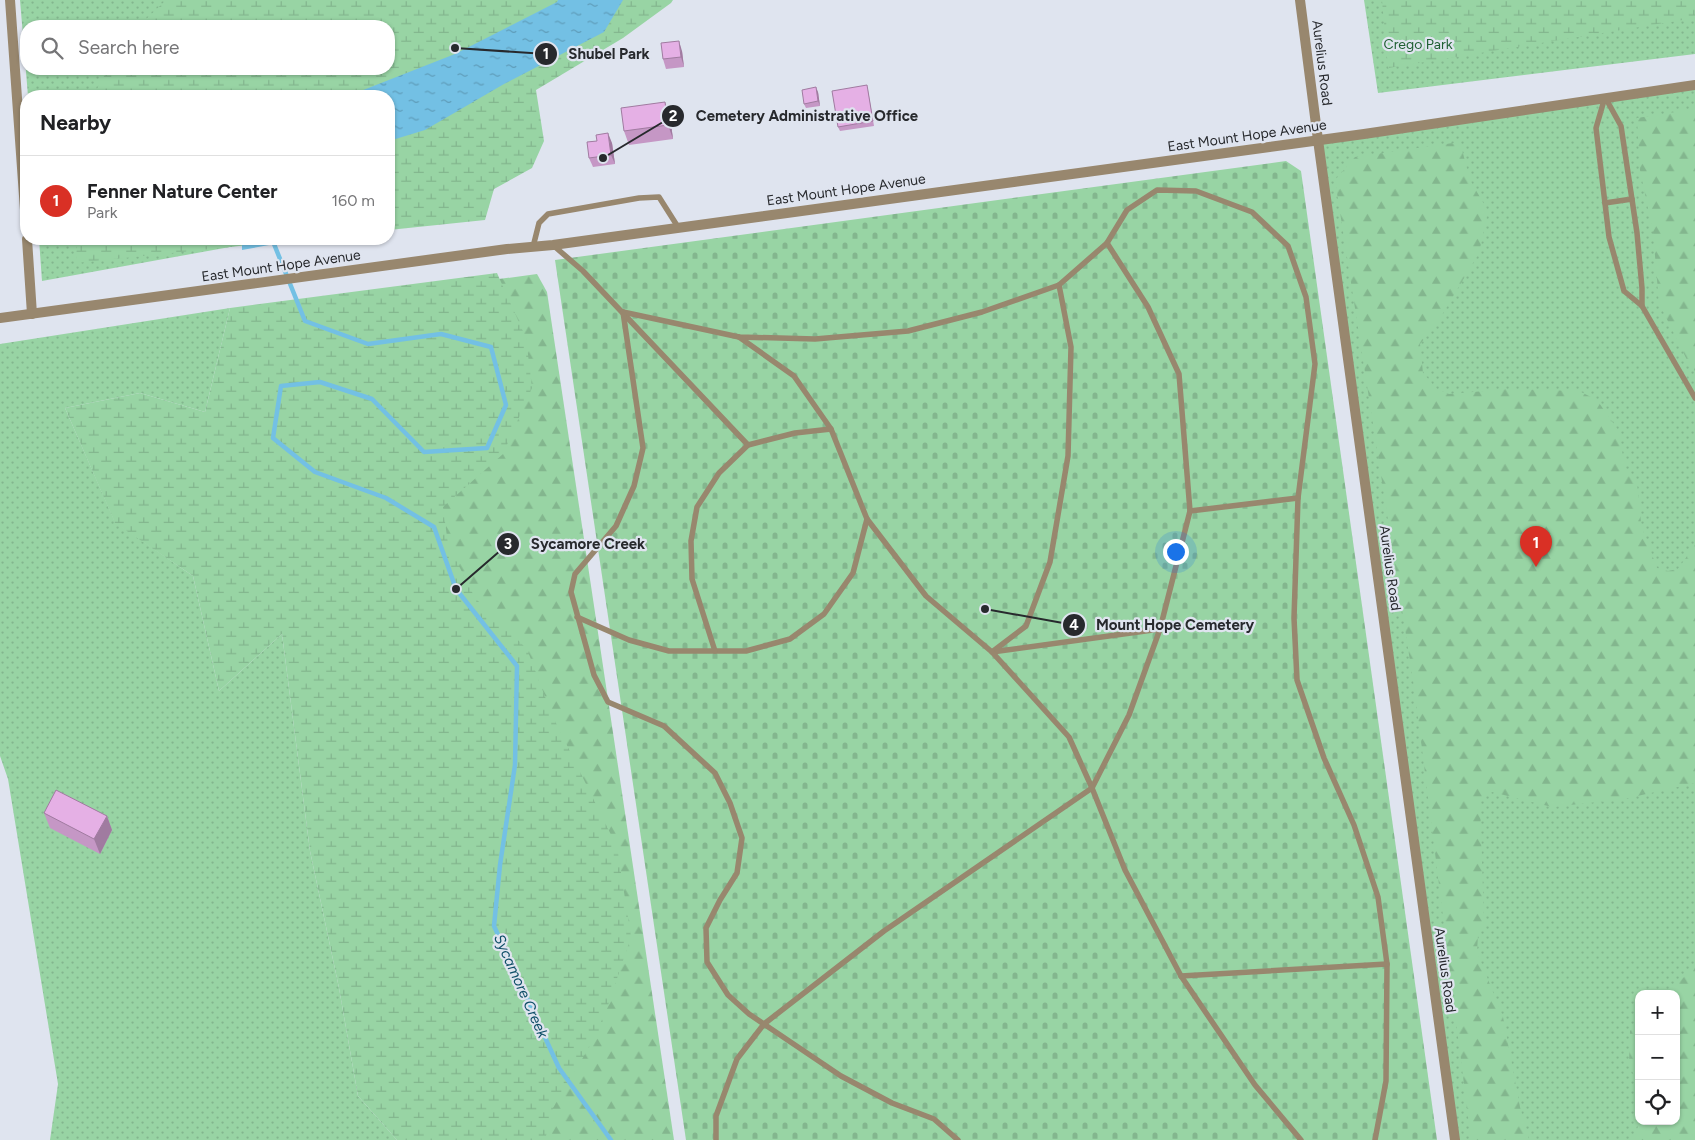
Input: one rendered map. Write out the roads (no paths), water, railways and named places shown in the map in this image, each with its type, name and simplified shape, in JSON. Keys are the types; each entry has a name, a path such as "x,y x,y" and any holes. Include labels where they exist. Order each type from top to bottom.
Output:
{"street":[{"path":"10,0 20,140"},
{"name":"Aurelius Road","path":"1300,0 1455,1140"},
{"name":"East Mount Hope Avenue","path":"0,318 533,246 553,245 1318,140 1695,85"},
{"path":"27,245 32,314"}],"lane":[{"path":"1605,97 1621,126 1632,199 1642,288 1642,306"},
{"path":"1605,97 1596,128 1609,237 1624,291 1642,306 1695,398"},
{"path":"623,312 739,337 815,339 908,331 982,312 1059,285 1107,243 1127,210 1157,190 1196,191 1252,212 1288,246 1306,297 1315,364 1298,498 1294,618 1297,680 1324,758 1354,825 1378,897 1387,964 1386,1080 1375,1140"},
{"path":"533,246 539,223 548,214 639,198 659,197 678,227"},
{"path":"1605,203 1632,199"},
{"path":"716,1140 716,1116 737,1060 764,1024 884,931 1092,788 1129,715 1160,629 1190,511 1179,374 1148,307 1107,243"},
{"path":"553,245 583,271 623,312 748,445"},
{"path":"992,652 1026,626 1050,562 1068,456 1071,347 1059,285"},
{"path":"623,312 644,448 634,486 616,526 575,574 571,592 594,675 608,702 664,726 715,773 730,802 742,838 737,873 720,900 706,928 707,962 728,995 749,1014 841,1076 892,1103 934,1119 958,1140"},
{"path":"739,337 794,376 831,429 867,519 926,596 992,652 1069,737 1125,870 1181,976 1255,1085 1301,1140"},
{"path":"714,651 692,579 691,541 697,507 719,473 748,445 795,433 831,429"},
{"path":"1190,511 1298,498"},
{"path":"578,617 630,640 669,651 746,650 790,639 824,614 854,573 867,519"},
{"path":"992,652 1160,629"},
{"path":"1181,976 1387,964"}],"water":[{"path":"558,0 623,0 604,32 504,84 425,130 395,139 395,90 363,90 455,54"},
{"path":"242,245 269,245 242,250"}],"waterway":[{"name":"Sycamore Creek","path":"274,245 305,321 368,344 441,334 491,347 506,405 487,448 424,452 372,399 320,382 281,386 273,438 315,472 386,498 434,527 456,589 517,666 515,765 500,865 494,926 559,1068 611,1140"}],"place":[{"name":"Shubel Park","path":"455,48"},
{"name":"Cemetery Administrative Office","path":"603,158"},
{"name":"Fenner Nature Center","path":"1536,567"},
{"name":"Sycamore Creek","path":"456,589"},
{"name":"Mount Hope Cemetery","path":"985,609"}],"park label":[{"name":"Crego Park","path":"1418,44"}]}
